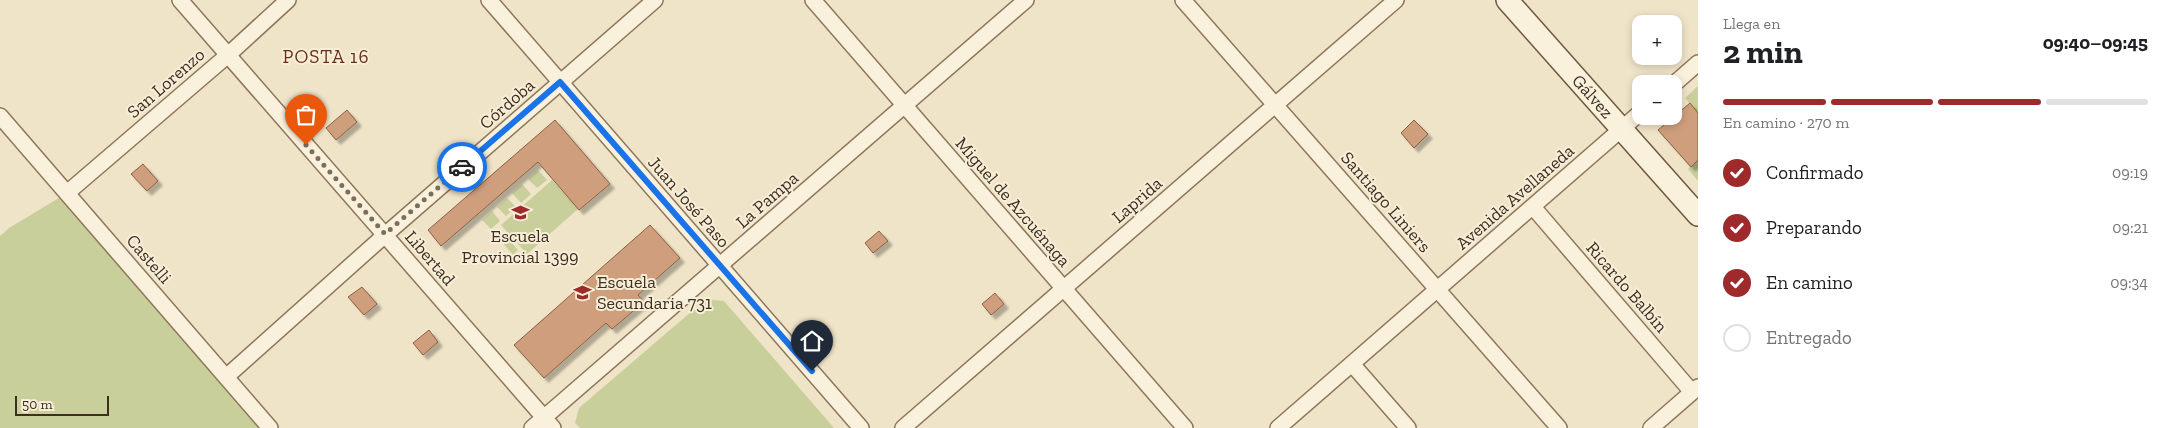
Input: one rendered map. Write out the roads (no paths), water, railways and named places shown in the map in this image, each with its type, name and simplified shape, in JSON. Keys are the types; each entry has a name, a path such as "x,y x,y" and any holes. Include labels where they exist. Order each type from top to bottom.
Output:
{"main road":[{"name":"Gálvez","path":"1507,0 1698,215"}],"street":[{"name":"Libertad","path":"180,0 548,423"},
{"name":"San Lorenzo","path":"67,193 228,55 288,0"},
{"name":"Juan José Paso","path":"489,0 861,428"},
{"name":"Córdoba","path":"226,377 385,234 655,0"},
{"name":"Miguel de Azcuénaga","path":"813,0 1185,428"},
{"name":"La Pampa","path":"532,428 548,423 720,266 1026,0"},
{"name":"Santiago Liniers","path":"1183,0 1560,428"},
{"name":"Laprida","path":"903,428 1396,0"},
{"path":"1682,77 1698,63"},
{"name":"Castelli","path":"0,116 270,428"},
{"name":"Avenida Avellaneda","path":"1278,428 1632,120"},
{"name":"Ricardo Balbín","path":"1533,207 1695,389"},
{"path":"1352,364 1408,428"},
{"path":"1651,428 1695,389"}],"place":[{"name":"Escuela Provincial 1399","path":"520,213"},
{"name":"Escuela Secundaria 731","path":"583,292"}],"district":[{"name":"POSTA 16","path":"326,56"}]}
